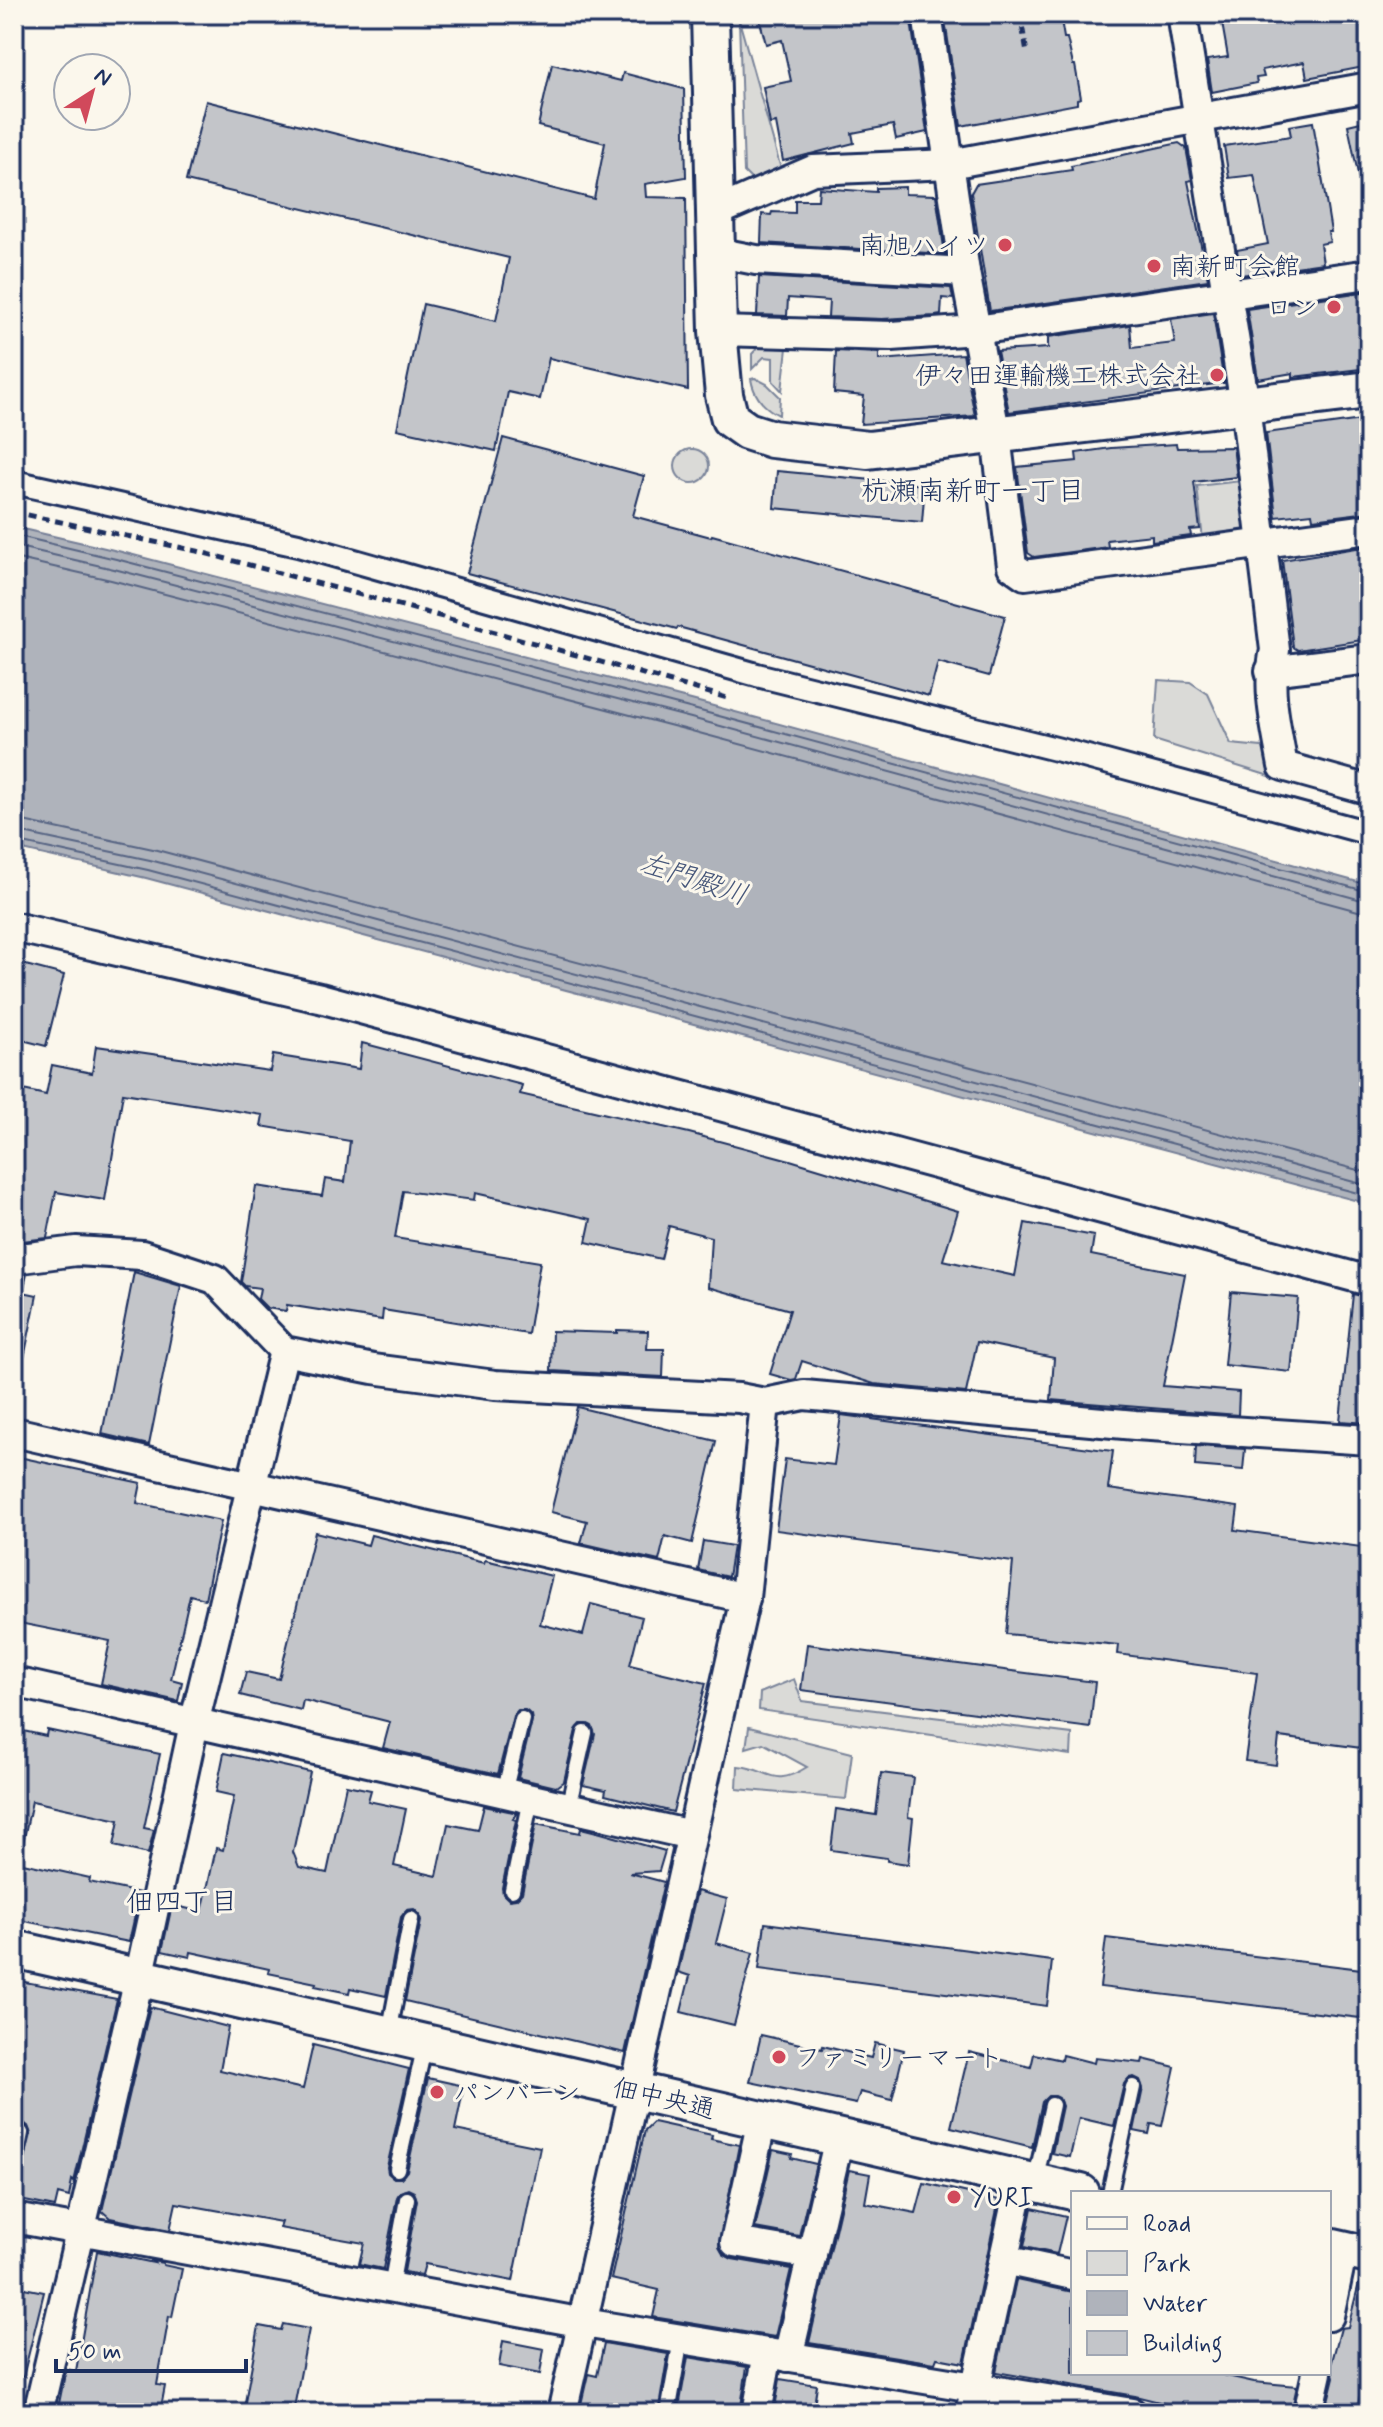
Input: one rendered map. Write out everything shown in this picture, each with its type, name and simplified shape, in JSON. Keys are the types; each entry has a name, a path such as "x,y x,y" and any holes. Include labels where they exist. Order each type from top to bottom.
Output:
{"street":[{"path":"710,14 718,331 724,395 730,419 747,431 772,439 868,450 1369,390"},
{"path":"927,14 965,272 996,436 1009,557 1018,572 1025,575 1369,529"},
{"path":"1182,14 1245,405 1275,650 1270,671 1274,723 1283,766 1369,790"},
{"path":"714,213 813,170 950,164 1369,87"},
{"path":"715,252 756,260 965,272"},
{"path":"718,331 892,336 976,330 1369,274"},
{"path":"14,482 298,545 757,675 1065,751 1369,833"},
{"path":"1270,671 1369,659"},
{"path":"14,927 320,998 1369,1281"},
{"path":"14,1259 76,1251 142,1255 215,1279 284,1351 373,1369 495,1385 739,1398 765,1403 804,1395 1135,1425 1369,1440"},
{"path":"38,2413 139,1978 194,1724 284,1351"},
{"path":"562,2413 745,1598 765,1403"},
{"path":"14,1432 745,1598"},
{"path":"14,1682 691,1835"},
{"name":"佃中央通","path":"14,1949 1071,2191"},
{"path":"762,2120 735,2242 812,2255"},
{"path":"757,2413 812,2255 839,2138"},
{"path":"973,2400 1004,2260 1028,2182"},
{"path":"14,2218 584,2323 778,2355 973,2400 1132,2413"},
{"path":"1331,2309 1347,2250"},
{"path":"1004,2260 1071,2275"},
{"path":"1308,2413 1317,2375"}],"lane":[{"path":"512,1890 522,1719"},
{"path":"568,1808 585,1733"},
{"path":"388,2035 411,1919"},
{"path":"397,2169 425,2043"},
{"path":"1110,2191 1133,2087"},
{"path":"1028,2182 1052,2105"},
{"path":"14,2169 21,2133"},
{"path":"391,2287 407,2199"},
{"path":"668,2413 681,2339"}],"path":[{"path":"1020,14 1027,53"},
{"path":"14,512 197,551 731,699"}],"green space":[{"path":"739,20 781,169 753,181 744,172"},
{"path":"761,344 787,348 782,391 773,381 773,358 764,357 752,369 752,354"},
{"path":"751,379 767,384 780,397 779,415 757,396"},
{"path":"692,449 704,454 709,466 704,478 692,483 680,478 675,466 680,454"},
{"path":"1241,481 1246,528 1242,534 1203,540 1197,486"},
{"path":"1158,680 1190,682 1208,694 1231,744 1272,748 1276,778 1154,740"},
{"path":"794,1679 802,1701 1072,1734 1071,1755 759,1710 760,1693"},
{"path":"749,1727 852,1753 846,1799 737,1789 738,1766 778,1777 786,1777 807,1767 763,1743 746,1748"}],"water":[{"name":"左門殿川","path":"14,527 118,551 695,701 1369,885 1369,1204 146,878 14,848"}],"building":[{"path":"758,14 910,14 927,132 896,139 893,125 852,133 854,143 783,161 776,123 770,124 763,87 791,81 782,40 766,44"},
{"path":"944,14 1060,14 1081,98 1077,99 1077,104 961,126"},
{"path":"1265,14 1340,14 1341,20 1363,15 1369,66 1307,78 1304,62 1262,70 1264,77 1256,78 1257,83 1212,92 1207,60 1228,57 1222,23"},
{"path":"552,64 621,81 623,73 684,89 686,177 645,184 646,197 686,198 688,390 549,358 540,399 508,392 496,451 397,429 423,304 496,321 509,258 186,181 206,101 594,199 605,143 538,126"},
{"path":"1369,120 1369,183 1360,184 1348,125"},
{"path":"1313,122 1331,232 1328,232 1330,242 1320,244 1323,263 1241,275 1237,250 1268,244 1254,175 1229,178 1224,146 1291,136 1289,126"},
{"path":"1179,143 1186,148 1192,180 1188,181 1208,280 990,311 971,193 976,184 1072,170 1071,166"},
{"path":"905,187 905,194 936,195 945,254 761,243 762,214 795,213 795,200 818,200 819,188 876,192 876,188"},
{"path":"759,277 951,288 953,299 942,298 941,315 935,316 882,319 828,317 829,301 788,298 787,316 757,315"},
{"path":"1369,291 1369,368 1293,377 1293,373 1258,379 1247,309"},
{"path":"1213,313 1224,383 1009,412 997,351 1048,348 1048,337 1130,325 1132,348 1175,343 1171,319"},
{"path":"836,351 879,353 879,360 963,354 975,416 861,424 864,396 834,393"},
{"path":"1369,419 1369,512 1313,519 1312,513 1276,517 1266,433"},
{"path":"503,438 644,476 633,516 1005,616 989,676 938,662 929,696 467,573"},
{"path":"1176,444 1177,448 1233,447 1237,477 1194,482 1200,529 1190,530 1191,536 1152,541 1152,535 1107,540 1108,547 1034,557 1028,553 1017,467 1077,461 1076,453"},
{"path":"777,471 925,485 922,522 774,508"},
{"path":"1369,546 1369,639 1298,650 1293,647 1282,560"},
{"path":"14,962 64,975 46,1046 14,1038"},
{"path":"362,1043 522,1085 520,1094 689,1133 958,1211 943,1260 1015,1276 1025,1223 1094,1236 1091,1255 1185,1274 1163,1386 1239,1392 1238,1415 1051,1400 1054,1358 977,1342 966,1393 874,1384 802,1361 796,1379 770,1374 790,1310 708,1287 711,1237 669,1226 661,1259 586,1242 591,1219 475,1193 474,1200 403,1191 395,1238 540,1262 528,1334 383,1310 382,1320 287,1305 286,1311 267,1308 258,1299 260,1288 245,1286 241,1282 256,1186 322,1196 325,1179 345,1182 350,1141 261,1126 263,1115 123,1093 105,1200 56,1192 47,1238 14,1242 14,1088 46,1095 52,1065 92,1073 96,1046 270,1071 273,1055 359,1069"},
{"path":"134,1272 181,1286 149,1445 102,1434"},
{"path":"27,1274 23,1292 37,1295 23,1363 14,1362 14,1276"},
{"path":"1231,1292 1298,1298 1291,1372 1224,1365"},
{"path":"1353,1294 1369,1298 1369,1423 1340,1421"},
{"path":"617,1330 648,1331 647,1349 664,1349 663,1377 551,1371 552,1331 617,1333"},
{"path":"577,1407 716,1441 692,1543 665,1536 659,1561 581,1543 587,1521 551,1512"},
{"path":"841,1415 1113,1451 1108,1489 1238,1507 1235,1530 1369,1548 1369,1749 1279,1737 1276,1765 1245,1761 1257,1673 1117,1654 1118,1645 1006,1634 1013,1562 776,1530 785,1459 834,1465"},
{"path":"1196,1446 1245,1449 1243,1470 1195,1466"},
{"path":"14,1456 141,1483 137,1503 221,1521 205,1599 190,1595 171,1679 182,1682 178,1701 101,1684 110,1641 14,1622"},
{"path":"315,1532 368,1545 371,1535 552,1576 540,1624 583,1635 591,1604 642,1617 630,1665 706,1683 673,1812 605,1795 606,1790 583,1785 595,1734 588,1724 581,1724 576,1730 564,1781 556,1787 518,1778 532,1721 525,1710 518,1710 513,1716 498,1774 383,1748 390,1722 303,1700 301,1710 240,1695 246,1672 279,1679"},
{"path":"703,1541 733,1546 728,1577 698,1570"},
{"path":"807,1644 1095,1682 1090,1728 801,1690"},
{"path":"14,1729 46,1736 47,1730 160,1754 144,1828 154,1830 148,1854 114,1846 119,1820 32,1801 23,1843 14,1842"},
{"path":"224,1753 310,1772 293,1852 299,1867 327,1873 346,1785 371,1790 368,1801 406,1809 394,1866 437,1876 448,1824 478,1830 484,1806 518,1813 513,1819 516,1820 502,1888 509,1900 516,1899 522,1893 536,1824 580,1833 581,1828 665,1851 659,1871 630,1873 664,1882 625,2053 405,2001 421,1921 414,1909 407,1910 401,1917 386,1996 350,1988 349,1993 315,1986 316,1983 268,1973 269,1969 191,1952 190,1957 162,1951 172,1905 202,1912 216,1848 223,1850 234,1796 216,1792"},
{"path":"881,1773 913,1777 908,1817 913,1818 908,1864 831,1850 836,1809 876,1815"},
{"path":"14,1861 140,1893 129,1942 14,1919"},
{"path":"697,1891 727,1899 716,1943 753,1953 734,2025 681,2012 690,1976 678,1972"},
{"path":"765,1923 1052,1961 1047,2006 759,1969"},
{"path":"1106,1938 1369,1970 1369,2019 1100,1987"},
{"path":"14,1980 117,1999 74,2182 72,2180 69,2197 58,2194 55,2207 15,2199 31,2134 24,2123 14,2126"},
{"path":"150,2007 228,2027 220,2070 303,2089 313,2045 409,2069 387,2167 394,2178 401,2178 407,2171 428,2078 464,2086 455,2130 540,2147 513,2281 425,2264 422,2275 404,2272 417,2200 414,2192 408,2189 397,2197 383,2269 359,2264 364,2243 279,2228 281,2222 176,2203 170,2230 110,2218 102,2211"},
{"path":"761,2035 871,2058 875,2043 904,2050 892,2100 860,2092 856,2104 750,2082"},
{"path":"969,2052 1031,2067 1034,2054 1062,2060 1063,2055 1094,2063 1095,2058 1142,2063 1143,2059 1175,2067 1162,2126 1151,2124 1149,2134 1134,2131 1143,2088 1140,2080 1134,2077 1124,2084 1114,2126 1079,2118 1070,2157 1052,2153 1062,2106 1055,2096 1048,2096 1042,2102 1032,2147 951,2127"},
{"path":"653,2122 712,2135 711,2139 739,2145 719,2247 723,2254 732,2259 791,2269 775,2337 653,2317 659,2290 611,2279 645,2130"},
{"path":"773,2150 816,2164 799,2236 755,2228"},
{"path":"849,2170 870,2174 865,2203 916,2213 924,2183 999,2200 964,2363 937,2358 935,2363 809,2343"},
{"path":"1032,2208 1066,2216 1057,2254 1024,2247"},
{"path":"97,2251 182,2269 172,2317 169,2316 157,2385 165,2386 160,2413 57,2413 66,2369 76,2371"},
{"path":"1361,2275 1369,2275 1369,2357 1356,2413 1325,2413 1334,2377 1331,2365 1341,2328 1348,2327"},
{"path":"1016,2280 1071,2292 1071,2375 1223,2375 1297,2386 1291,2413 1204,2413 1135,2396 996,2372"},
{"path":"14,2286 44,2292 23,2377 14,2376"},
{"path":"283,2324 309,2329 293,2413 243,2413 259,2326 281,2330"},
{"path":"503,2341 544,2349 540,2374 499,2366"},
{"path":"604,2343 668,2354 658,2413 579,2413 588,2374 597,2376"},
{"path":"688,2357 747,2367 740,2413 678,2413"},
{"path":"780,2379 817,2385 813,2413 774,2413"}],"place":[{"name":"南旭ハイツ","path":"1005,245"},
{"name":"南新町会館","path":"1154,266"},
{"name":"ロン","path":"1334,307"},
{"name":"伊々田運輸機工株式会社","path":"1217,375"},
{"name":"ファミリーマート","path":"779,2057"},
{"name":"パンバーン","path":"437,2092"},
{"name":"YURI","path":"954,2197"}],"district":[{"name":"杭瀬南新町一丁目","path":"973,490"},
{"name":"佃四丁目","path":"182,1901"}]}
